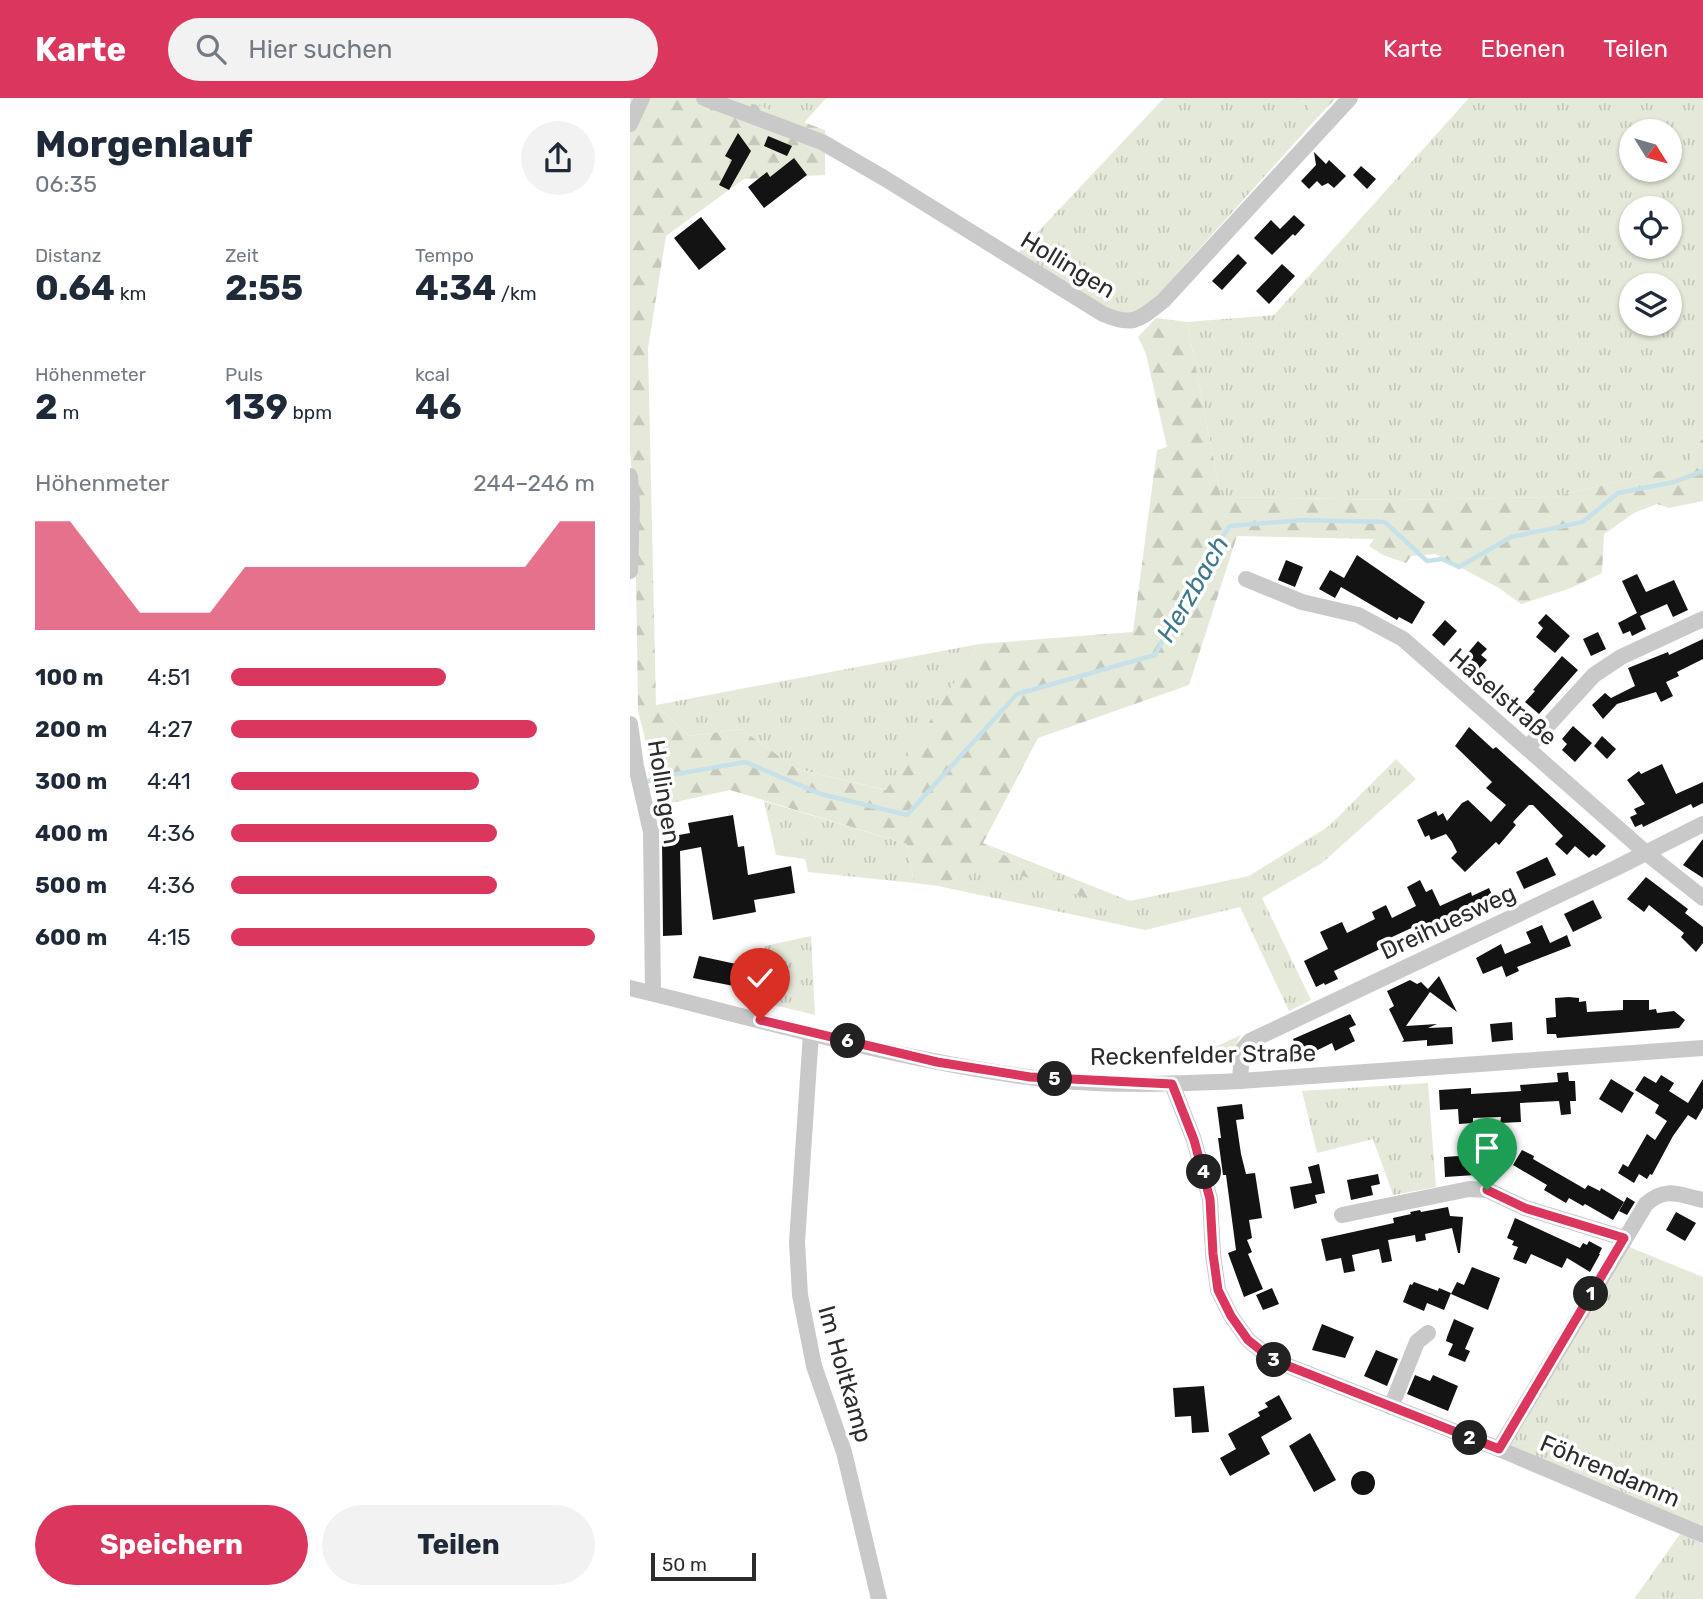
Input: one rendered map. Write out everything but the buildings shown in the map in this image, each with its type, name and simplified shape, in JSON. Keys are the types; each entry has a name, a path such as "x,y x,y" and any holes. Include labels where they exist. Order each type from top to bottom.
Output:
{"street":[{"path":"630,124 631,98"},
{"path":"630,124 642,98"},
{"name":"Hollingen","path":"704,98 822,142 1103,314 1122,322 1142,317 1163,301 1350,98"},
{"path":"630,476 630,571"},
{"name":"Haselstraße","path":"1246,579 1302,602 1358,615 1404,639 1645,852 1703,898"},
{"path":"1527,748 1594,675 1621,657 1703,619"},
{"name":"Hollingen","path":"630,724 651,832 653,993"},
{"name":"Dreihuesweg","path":"1240,1081 1242,1050 1250,1041 1616,869 1703,824"},
{"name":"Reckenfelder Straße","path":"630,988 937,1062 1030,1077 1172,1084 1703,1048"},
{"name":"Im Holtkamp","path":"811,1033 797,1242 800,1295 814,1366 844,1452 879,1599"},
{"name":"Föhrendamm","path":"1172,1084 1194,1140 1206,1181 1218,1290 1248,1340 1273,1360 1499,1449 1703,1535"},
{"path":"1342,1215 1469,1189 1487,1190 1525,1208 1624,1238"},
{"path":"1499,1449 1646,1204 1658,1193 1672,1193 1703,1200"},
{"path":"1391,1406 1417,1342 1428,1333"}],"green space":[{"path":"630,98 737,98 825,130 825,175 744,179 666,236 648,348 656,705 689,736 741,729 797,769 886,790 979,644 1133,632 1157,450 1167,447 1146,354 1138,337 1156,318 1187,322 1221,497 1399,500 1553,497 1686,465 1703,437 1703,501 1669,508 1657,504 1634,513 1604,534 1602,573 1571,588 1521,604 1499,588 1435,554 1411,556 1406,563 1383,555 1369,546 1374,539 1237,536 1189,685 1038,738 983,843 1020,864 1115,900 1115,908 989,864 938,886 914,883 907,844 730,790 662,805 638,711 635,508 630,451"},
{"path":"737,98 826,98 804,123"},
{"path":"1164,98 1301,98 1317,118 1157,296 1138,311 1129,314 1114,312 1086,298 1017,254"},
{"path":"1301,98 1336,98 1317,118"},
{"path":"1469,98 1703,98 1703,437 1687,465 1553,497 1399,500 1221,497 1187,322 1274,315"},
{"path":"979,644 887,790 797,769 741,729 689,736 656,705"},
{"path":"1396,759 1416,779 1322,863 1262,898 1311,1000 1289,1011 1240,907 1145,930 938,886 989,863 1115,907 1114,900 1020,864 983,843 1130,901 1249,876 1329,826"},
{"path":"764,801 907,844 914,883 808,872 805,859 776,855"},
{"path":"811,936 815,1015 766,1003 765,946"},
{"path":"1241,1035 1233,1049 1230,1065 1178,1064"},
{"path":"1428,1083 1436,1187 1393,1195 1373,1139 1317,1153 1302,1091"},
{"path":"1629,1247 1703,1277 1703,1527 1508,1447"},
{"path":"1680,1534 1703,1544 1703,1599 1634,1599"}],"waterway":[{"name":"Herzbach","path":"645,783 654,778 745,762 821,794 907,815 1017,694 1155,655 1199,568 1230,526 1304,520 1385,522 1427,561 1442,559 1459,567 1511,537 1583,522 1618,493 1674,482 1703,471"}],"route":[{"path":"760,1020 937,1062 1030,1077 1172,1084 1204,1171 1210,1199 1218,1290 1231,1316 1248,1340 1273,1360 1499,1449 1624,1238 1525,1208 1487,1190"}]}
